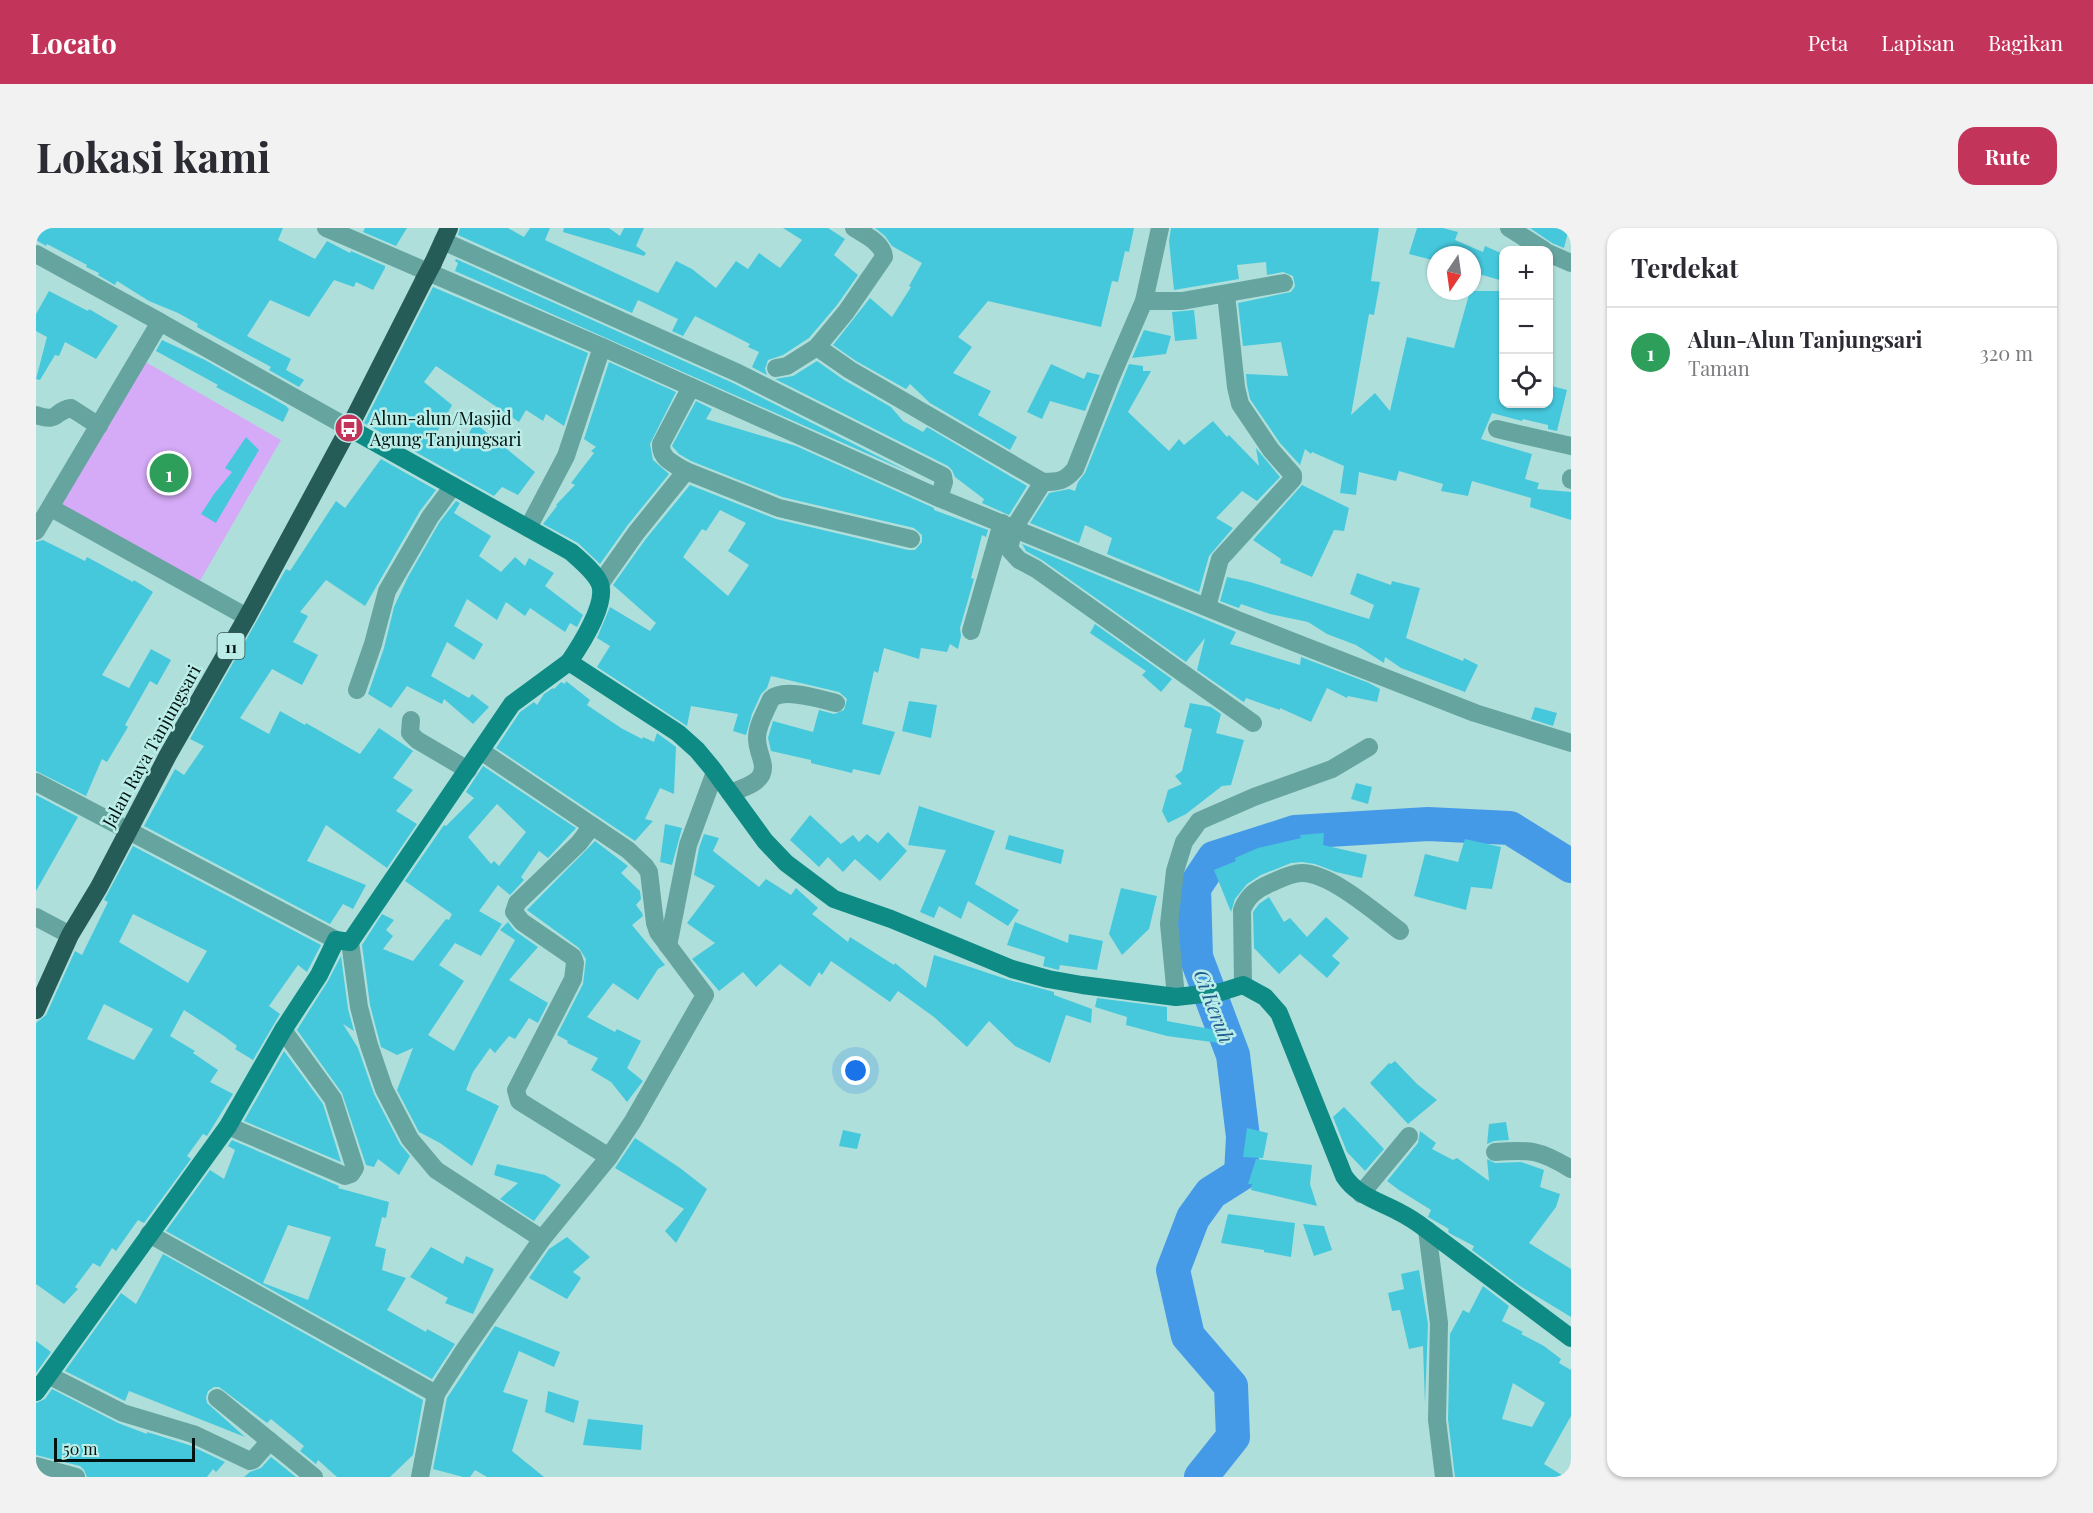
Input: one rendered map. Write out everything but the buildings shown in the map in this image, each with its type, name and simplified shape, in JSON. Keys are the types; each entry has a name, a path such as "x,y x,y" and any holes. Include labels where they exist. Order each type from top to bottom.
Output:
{"highway":[{"name":"Jalan Raya Tanjungsari","path":"36,1010 70,935 99,887 168,755 247,616 349,428 446,234"}],"street":[{"path":"326,228 602,346 939,498 1207,607 1475,712 1571,743"},
{"path":"776,368 787,366 817,347 846,312 884,257 884,252 876,243 854,228"},
{"path":"817,347 850,370 1043,482 1058,482 1066,479 1075,469 1144,301 1160,228"},
{"path":"1509,228 1538,246"},
{"path":"446,234 738,373 943,476 944,482 939,498"},
{"path":"36,254 571,552 583,562 600,584"},
{"path":"1553,255 1571,263"},
{"path":"1144,301 1182,301 1284,284"},
{"path":"1207,607 1220,559 1293,479 1293,475 1271,450 1240,404 1236,387 1226,294"},
{"path":"36,531 160,322"},
{"path":"528,528 566,456 602,346"},
{"path":"691,387 661,444 660,452 664,457 686,471 779,508 911,539"},
{"path":"36,415 53,418 64,409 71,408 99,426"},
{"path":"1497,429 1571,446"},
{"path":"36,1392 228,1126 283,1030 319,975 468,770 512,704 569,662 590,631 600,597 600,584 636,533 686,471"},
{"path":"971,631 1008,526 1043,482"},
{"path":"357,690 373,644 387,591 430,517 453,486"},
{"path":"51,508 247,616"},
{"path":"1008,526 1009,549 1019,560 1054,582 1253,723"},
{"path":"569,662 678,733 697,750 715,772 765,841 786,863 834,899 891,919 1012,969 1048,979 1082,986 1183,995 1221,992 1243,985 1265,997 1279,1013 1344,1176 1349,1183 1361,1194 1403,1214 1427,1230 1571,1338"},
{"path":"730,792 756,783 761,775 764,764 758,749 758,730 771,699 775,695 784,692 836,703"},
{"path":"411,720 410,733 417,740 468,770"},
{"path":"1183,995 1169,924 1175,871 1184,842 1199,821 1254,797 1332,769 1369,747"},
{"path":"420,1477 436,1394 542,1239 609,1157 633,1121 705,995 658,932 649,872 645,866 628,850 481,751"},
{"path":"668,946 688,845 715,772"},
{"path":"36,782 343,941 369,1045 384,1089 410,1139 436,1170 542,1239"},
{"path":"592,826 579,843 517,903 514,912 522,922 573,957 575,963 573,979 516,1090 519,1101 609,1157"},
{"path":"1243,985 1242,910 1255,891 1288,876 1302,873 1315,876 1344,889 1400,931"},
{"path":"36,917 70,935"},
{"path":"228,1126 345,1176 351,1174 355,1168 333,1099 283,1030"},
{"path":"1361,1194 1409,1136"},
{"path":"1494,1152 1525,1150 1549,1155 1571,1168"},
{"path":"1427,1230 1439,1323 1437,1420 1444,1477"},
{"path":"149,1234 436,1394"},
{"path":"48,1376 123,1413 193,1434 250,1461 270,1441"},
{"path":"217,1398 314,1477"},
{"path":"36,1466 76,1477"}],"shaded area":[{"path":"142,360 281,440 197,586 57,506"}],"waterway":[{"name":"Ci Keruh","path":"1201,1477 1233,1437 1231,1386 1188,1336 1173,1270 1193,1218 1211,1193 1241,1174 1243,1137 1233,1055 1196,957 1194,888 1214,858 1295,832 1428,824 1510,828 1571,866"}],"place":[{"name":"Alun-alun/Masjid Agung Tanjungsari","path":"349,428"},
{"name":"Alun-Alun Tanjungsari","path":"169,473"}]}
